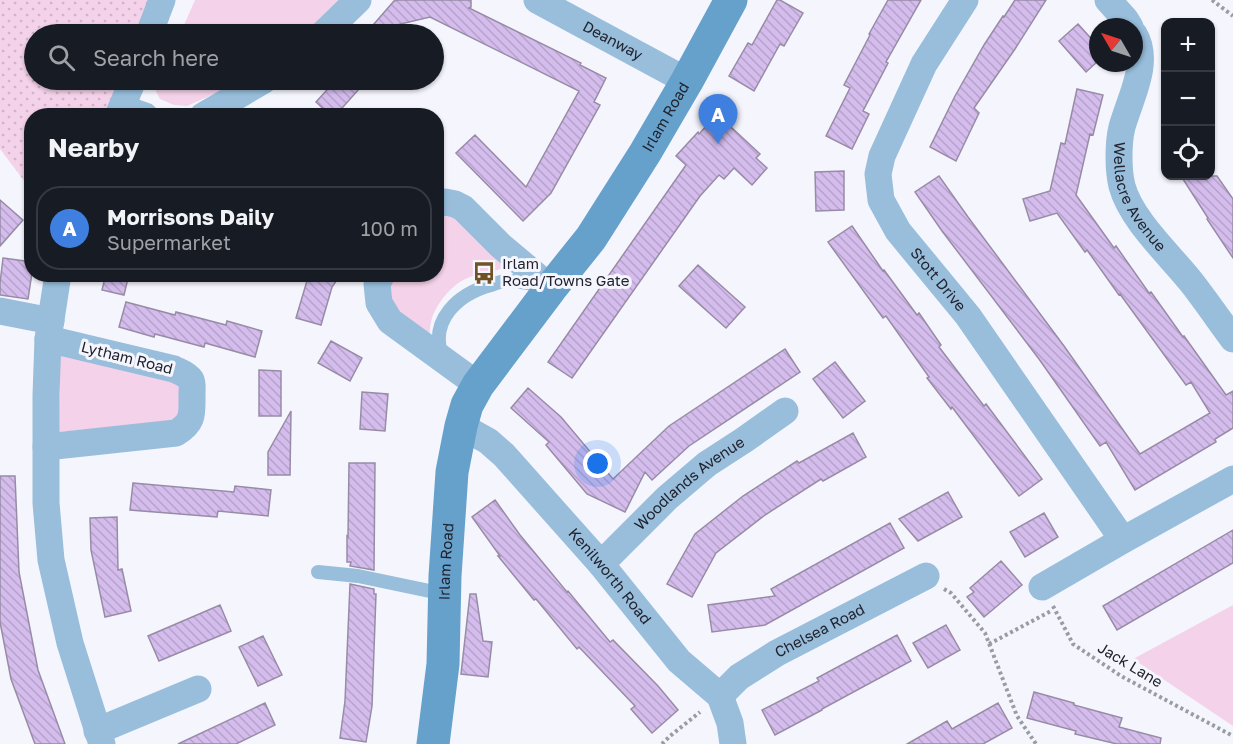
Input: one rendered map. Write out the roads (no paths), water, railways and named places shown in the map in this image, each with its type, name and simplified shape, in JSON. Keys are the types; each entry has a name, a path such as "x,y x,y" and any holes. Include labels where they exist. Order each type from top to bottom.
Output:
{"street":[{"path":"153,24 162,0"},
{"path":"333,24 358,0"},
{"name":"Deanway","path":"537,0 687,81"},
{"name":"Irlam Road","path":"433,744 442,664 452,472 460,426 467,405 478,385 550,288 591,238 638,166 731,0"},
{"name":"Stott Drive","path":"965,0 924,64 882,156 878,174 881,200 898,231 968,316 1123,540"},
{"path":"1108,0 1124,18"},
{"name":"Wellacre Avenue","path":"1139,72 1122,129 1119,156 1122,186 1129,205 1192,283 1233,339"},
{"path":"129,108 131,90"},
{"path":"217,108 247,90"},
{"path":"444,202 463,208 501,246 550,288"},
{"path":"57,282 50,330 46,447 46,503 51,560 70,643 100,737 198,689"},
{"path":"378,282 379,303 390,321 478,385"},
{"name":"Lytham Road","path":"0,311 50,330 174,369 190,378 192,383 190,421 176,433 46,447"},
{"name":"Woodlands Avenue","path":"601,564 667,498 707,464 785,411"},
{"name":"Kenilworth Road","path":"460,426 488,441 504,455 601,564 679,661 720,696 730,723 733,744"},
{"path":"1048,598 1123,540 1233,479"},
{"name":"Chelsea Road","path":"720,696 738,677 777,654 927,576"}],"lane":[{"path":"443,359 438,345 440,328 446,313 468,294 507,280 550,288"},
{"path":"318,572 358,576 444,594"}],"place":[{"name":"Morrisons Daily","path":"718,144"},
{"name":"Irlam Road/Towns Gate","path":"484,273"}]}
